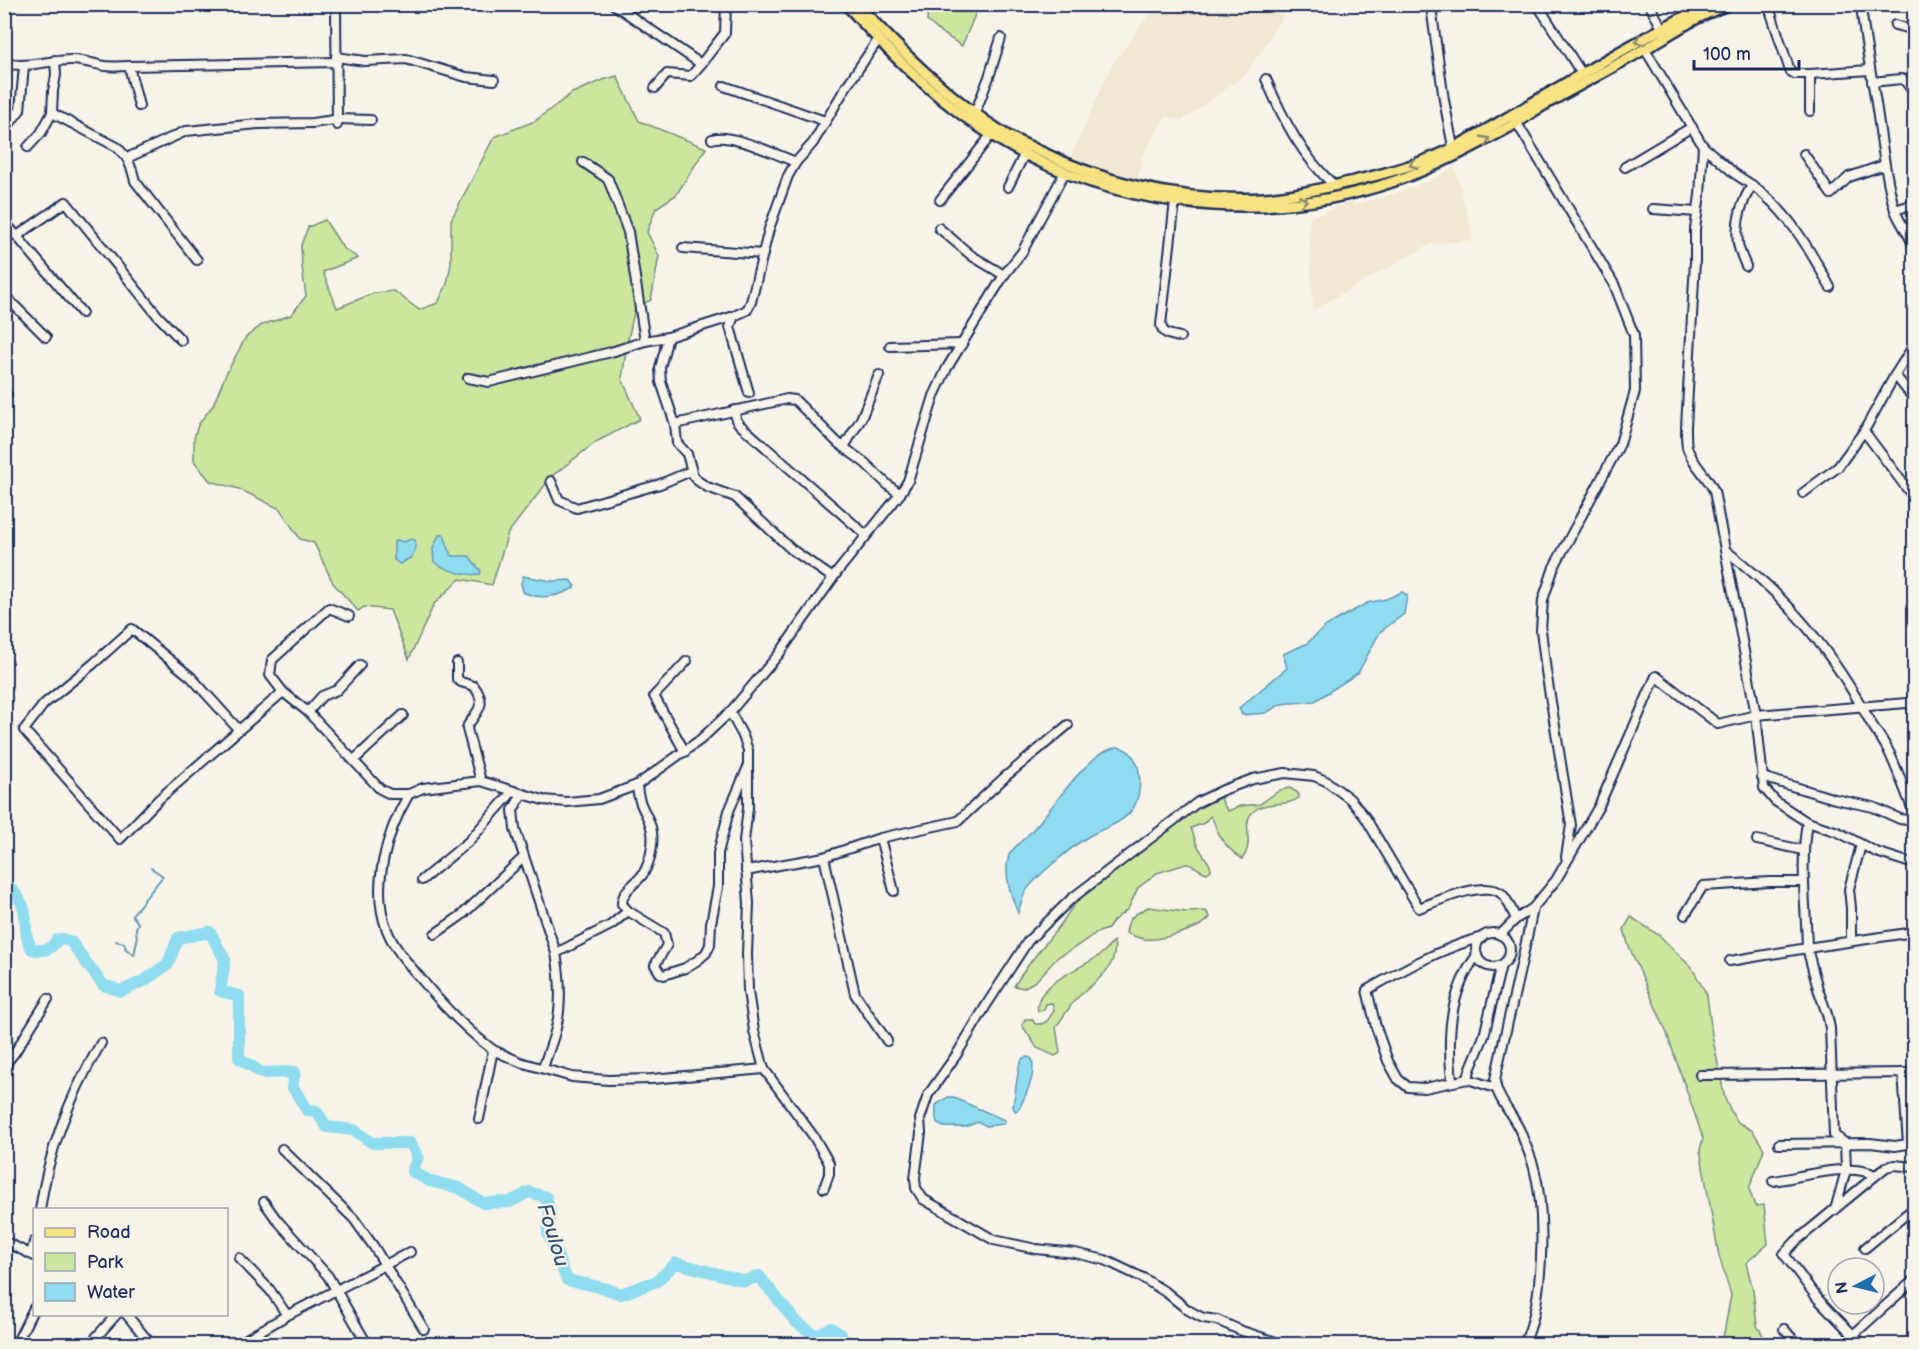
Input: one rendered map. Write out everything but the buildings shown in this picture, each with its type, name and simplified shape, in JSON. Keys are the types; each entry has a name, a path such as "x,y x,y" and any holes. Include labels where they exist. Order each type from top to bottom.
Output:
{"main road":[{"path":"846,4 878,40 927,86 965,117 1067,165 1119,181 1176,194 1231,198 1266,197 1335,186 1392,171 1453,147 1532,112 1646,49 1663,33 1710,4"},
{"path":"857,4 932,80 975,113 994,131 1025,153 1065,172 1122,190 1175,201 1266,206 1329,198 1394,181 1446,161 1582,74 1663,33 1731,4"}],"street":[{"path":"197,4 218,4"},
{"path":"336,4 336,121"},
{"path":"613,4 701,64"},
{"path":"655,88 667,74 691,75 701,64 725,33 726,4"},
{"path":"1537,4 1582,74"},
{"path":"1649,4 1663,33"},
{"path":"1768,4 1790,71 1795,74 1810,74 1870,70"},
{"path":"1862,4 1884,165 1895,210 1908,231 1914,248"},
{"path":"1431,7 1453,147"},
{"path":"1895,25 1914,30"},
{"path":"975,113 1001,38"},
{"path":"468,378 489,382 645,341 669,337 747,310 769,230 782,192 796,162 813,142 878,40"},
{"path":"1646,49 1703,146 1735,174 1770,198 1806,243 1830,287"},
{"path":"4,63 24,66 55,60 75,60 105,66 129,66 406,59 466,77 494,80"},
{"path":"28,147 41,133 52,113 56,75 55,60"},
{"path":"4,130 20,110 24,66"},
{"path":"129,66 140,106"},
{"path":"1810,74 1810,111"},
{"path":"1872,82 1901,78 1914,92"},
{"path":"1266,79 1279,109 1298,142 1316,169 1335,186"},
{"path":"724,86 825,121"},
{"path":"52,113 117,147 127,158 135,182 197,260"},
{"path":"1514,119 1614,284 1634,335 1635,391 1620,444 1555,565 1543,600 1541,630 1546,671 1571,825 1564,865"},
{"path":"127,158 186,131 258,124 371,120"},
{"path":"1625,167 1692,127"},
{"path":"940,200 994,131"},
{"path":"712,139 729,138 796,162"},
{"path":"1703,146 1695,229 1686,437 1687,447 1693,460 1710,481 1713,490 1756,715 1764,788 1775,801 1807,822 1838,832 1876,852 1914,864"},
{"path":"1008,187 1025,153"},
{"path":"1804,154 1831,194 1849,177 1884,165"},
{"path":"583,162 608,179 628,232 645,341"},
{"path":"350,616 329,608 272,660 270,675 283,692 308,712 385,793 409,794 423,788 481,781 543,800 580,802 599,799 637,785 685,752 730,712 790,641 833,578 900,494 908,481 934,396 947,368 1004,275 1022,252 1065,172"},
{"path":"1746,266 1738,245 1738,217 1741,203 1752,185"},
{"path":"1175,201 1161,325 1162,330 1167,334 1180,337"},
{"path":"17,236 66,202 158,316 181,340"},
{"path":"1895,210 1914,204"},
{"path":"1653,208 1697,212"},
{"path":"4,221 82,313"},
{"path":"939,228 972,256 1004,275"},
{"path":"683,248 763,254"},
{"path":"4,295 46,338"},
{"path":"734,316 730,327 749,393"},
{"path":"669,337 660,368 662,382 675,424 677,443 687,454 691,471 698,481 707,487 735,497 791,549 833,578"},
{"path":"890,346 962,344"},
{"path":"1803,493 1839,467 1864,431 1914,345"},
{"path":"844,447 861,419 879,375"},
{"path":"1895,375 1914,399"},
{"path":"675,424 787,399 795,400 824,430 900,494"},
{"path":"735,410 736,420 740,425 866,535"},
{"path":"1864,431 1914,498"},
{"path":"551,481 559,500 577,508 660,484 691,471"},
{"path":"1725,550 1765,582 1800,617 1843,674 1889,753 1914,813"},
{"path":"239,730 191,677 132,629 44,704 24,730 120,839 159,799 239,730 283,692"},
{"path":"685,752 654,696 687,661"},
{"path":"457,663 458,679 474,686 481,700 479,709 467,729 481,781"},
{"path":"308,712 322,696 337,690 360,665"},
{"path":"1500,935 1516,919 1533,908 1556,880 1599,806 1656,676 1718,724 1756,715 1907,703 1914,706"},
{"path":"730,712 748,750 748,808 744,841 749,903 748,991 754,1031 764,1069 814,1137 829,1163 829,1174 824,1188"},
{"path":"354,760 404,715"},
{"path":"746,871 824,857 880,838 958,821 1005,777 1068,725"},
{"path":"637,785 639,801 651,823 653,842 647,866 622,899 624,908 664,933 667,945 656,965 660,973 672,974 706,953 710,945 711,923 717,899 718,853 722,832 748,765"},
{"path":"1282,1344 1242,1332 1217,1320 1203,1318 1143,1278 1105,1260 994,1240 922,1199 916,1188 915,1178 921,1133 920,1119 928,1095 957,1054 1028,941 1053,915 1198,802 1253,779 1285,773 1303,774 1320,779 1338,789 1365,817 1419,908 1454,895 1491,888 1503,895 1516,919"},
{"path":"1762,777 1835,799 1873,807 1900,819 1914,821"},
{"path":"518,793 513,810 515,829 556,953 559,984 558,1019 543,1068"},
{"path":"423,880 469,841 518,793"},
{"path":"409,794 389,836 382,874 381,903 388,932 402,955 443,1005 493,1050 520,1062 572,1077 608,1080 652,1079 764,1069"},
{"path":"1807,822 1803,850 1807,948 1829,1021 1834,1135 1845,1143"},
{"path":"880,838 894,891"},
{"path":"1757,840 1803,850"},
{"path":"1851,940 1849,889 1861,845"},
{"path":"824,857 855,994 887,1041"},
{"path":"435,934 462,915 523,858"},
{"path":"1685,915 1703,886 1803,882"},
{"path":"1524,1344 1537,1304 1542,1215 1534,1167 1516,1121 1495,1088 1495,1080 1524,959 1533,908"},
{"path":"556,953 611,925 628,911"},
{"path":"1730,961 1851,940 1914,932"},
{"path":"1482,937 1477,946 1477,956 1481,962 1494,967 1506,961 1508,944 1500,935 1494,933 1454,945 1428,956 1367,990 1376,1027 1388,1061 1398,1079 1408,1087 1425,1088 1468,1079 1495,1088"},
{"path":"1452,1081 1449,1053 1453,1005 1462,978 1477,956"},
{"path":"1468,1079 1484,1036 1501,964"},
{"path":"4,1066 48,999"},
{"path":"40,1208 52,1151 85,1069 101,1043"},
{"path":"479,1119 493,1050"},
{"path":"1779,1144 1845,1143 1895,1146 1908,1144 1904,1073"},
{"path":"1700,1075 1914,1073"},
{"path":"1835,1210 1846,1170 1845,1143"},
{"path":"282,1149 354,1219 424,1329"},
{"path":"1862,1344 1818,1299 1784,1254 1796,1241 1886,1167 1895,1165 1914,1167"},
{"path":"1773,1181 1846,1170 1866,1171 1875,1175"},
{"path":"264,1202 277,1220 320,1266 367,1344"},
{"path":"1865,1248 1914,1208"},
{"path":"4,1241 33,1255"},
{"path":"238,1344 288,1315 410,1252"},
{"path":"239,1258 270,1290 288,1315"},
{"path":"1844,1344 1914,1280"},
{"path":"16,1344 33,1310"},
{"path":"90,1344 115,1316"},
{"path":"128,1316 151,1344"},
{"path":"1784,1329 1797,1344"}],"shaded area":[{"path":"1156,5 1290,5 1247,73 1182,121 1166,116 1142,157 1136,186 1067,165 1112,65"},
{"path":"1455,166 1473,240 1430,244 1313,310 1309,218 1353,201 1354,205 1399,192 1434,178"}],"green space":[{"path":"928,5 979,5 962,46 927,21"},
{"path":"617,76 639,121 706,148 676,195 656,208 647,232 659,256 651,300 635,308 622,379 640,419 596,442 552,476 508,533 492,585 460,579 434,604 409,659 390,610 364,607 358,611 333,583 314,543 300,539 280,509 239,489 210,481 194,461 194,438 198,425 213,405 226,374 246,337 262,325 291,315 306,296 301,245 308,227 325,220 343,248 358,258 323,272 337,308 374,293 394,291 419,310 438,303 447,284 451,264 451,220 494,137 535,121 572,93"},
{"path":"1290,788 1298,793 1299,798 1288,803 1256,809 1251,814 1248,824 1248,847 1242,859 1223,841 1210,816 1204,823 1191,828 1197,845 1211,870 1207,873 1186,864 1157,873 1138,888 1128,909 1113,921 1108,929 1096,933 1059,956 1036,981 1023,988 1014,986 1074,905 1092,886 1144,843 1182,818 1221,797 1228,811 1240,806 1260,804 1280,790"},
{"path":"1148,907 1186,912 1206,911 1210,917 1190,930 1160,938 1144,939 1126,933 1132,917"},
{"path":"1631,917 1660,936 1692,968 1707,995 1712,1035 1725,1099 1736,1121 1753,1131 1764,1149 1749,1189 1755,1206 1764,1205 1768,1244 1746,1263 1753,1290 1757,1326 1769,1344 1722,1344 1731,1295 1719,1256 1700,1150 1703,1138 1666,1031 1628,944 1624,929"},
{"path":"1114,941 1115,951 1109,967 1076,999 1056,1027 1060,1053 1055,1056 1037,1048 1022,1025 1025,1019 1032,1019 1035,1024 1039,1024 1047,1021 1051,1016 1054,1010 1052,1003 1046,1004 1044,1010 1038,1011 1038,1002 1042,994 1059,979 1100,955"}],"water":[{"path":"439,535 444,535 451,555 469,556 481,571 480,574 456,572 434,562 433,548"},
{"path":"415,540 416,547 412,557 400,564 394,560 394,542"},
{"path":"523,576 552,581 570,580 575,585 574,588 562,594 535,596 523,592 521,583"},
{"path":"1402,592 1407,595 1404,614 1380,632 1358,673 1315,701 1281,704 1266,713 1242,715 1239,708 1287,668 1283,654 1306,644 1326,626 1367,603 1386,599"},
{"path":"1118,747 1127,750 1137,764 1139,794 1132,810 1119,821 1086,838 1047,869 1026,891 1018,913 1007,877 1010,852 1028,835 1085,768 1102,753"},
{"path":"1023,1058 1032,1059 1033,1072 1019,1109 1015,1111 1013,1107 1019,1066"},
{"path":"948,1097 1005,1120 1003,1124 986,1126 979,1123 965,1127 939,1125 936,1119 936,1105"}],"waterway":[{"path":"116,941 124,943 126,949 134,955 138,923 132,915 163,876 151,868"},
{"name":"Foulou","path":"4,882 21,901 27,936 32,949 46,949 57,940 63,939 71,942 103,985 121,991 144,981 168,964 178,938 210,932 225,960 220,991 239,996 239,1058 262,1073 295,1072 292,1086 307,1110 316,1111 327,1127 354,1130 372,1143 410,1143 418,1157 412,1171 429,1181 459,1188 483,1203 510,1202 529,1192 546,1197 550,1213 548,1233 567,1280 621,1294 657,1281 676,1263 745,1281 759,1276 796,1322 816,1336 831,1328 841,1335 847,1344"},
{"name":"Foulou","path":"946,1344 957,1344"}]}
